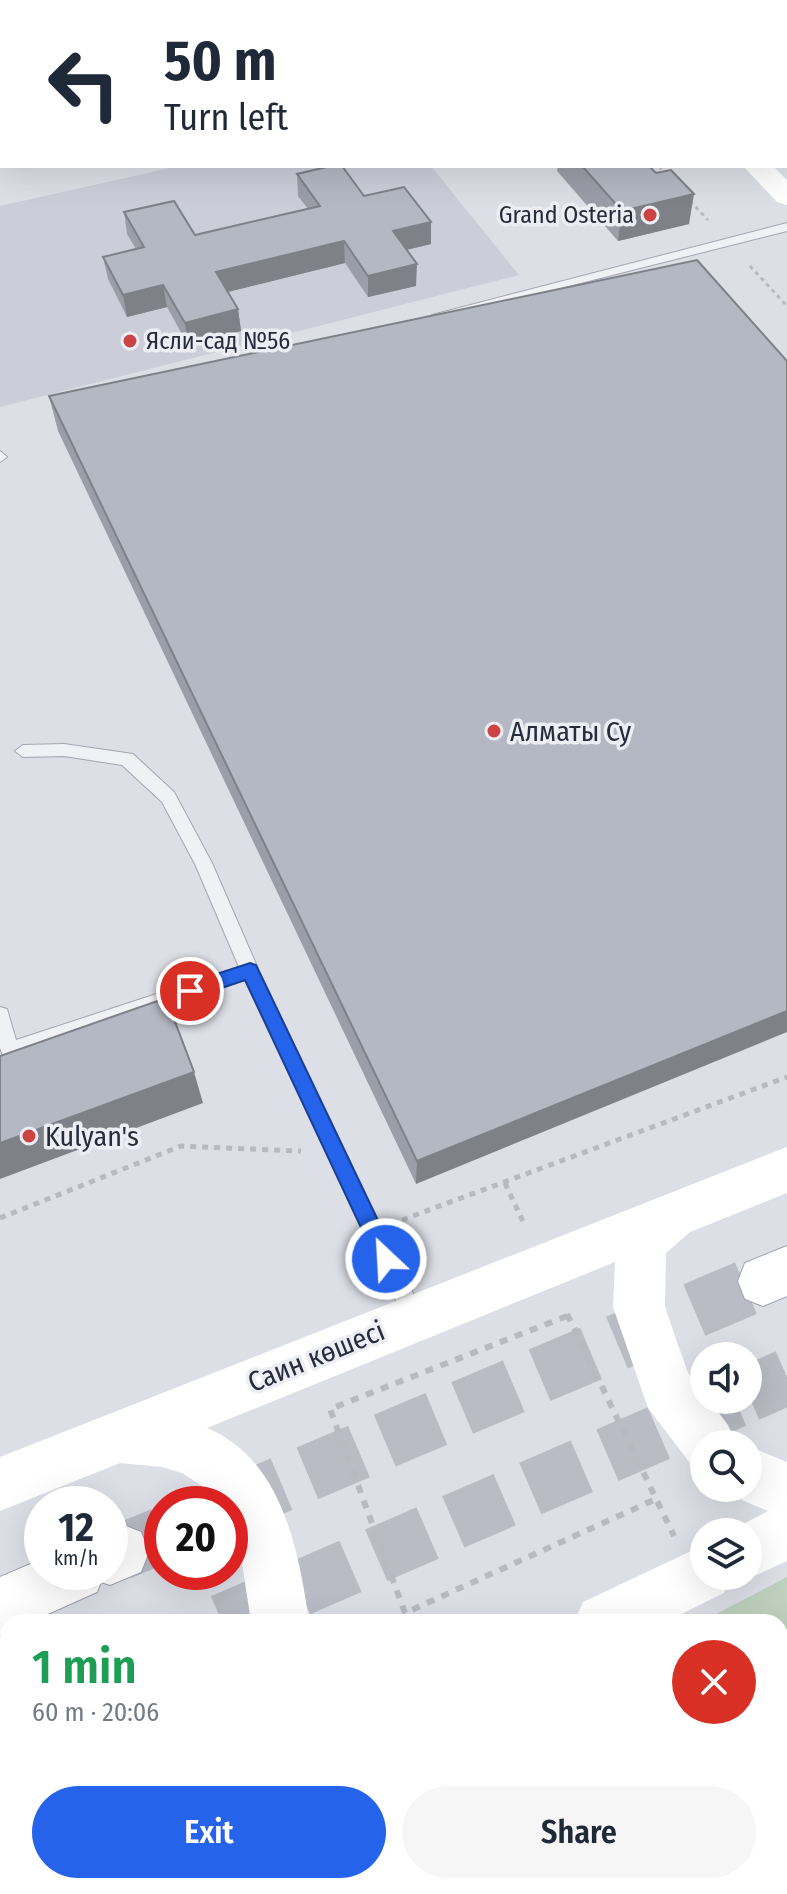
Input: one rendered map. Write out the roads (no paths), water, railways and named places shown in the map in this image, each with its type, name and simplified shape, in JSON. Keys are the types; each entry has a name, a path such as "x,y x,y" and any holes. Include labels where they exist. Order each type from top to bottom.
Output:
{"main road":[{"path":"759,168 787,196"},
{"name":"Саин көшесі","path":"0,1484 111,1437 787,1170"},
{"path":"677,1212 648,1236 641,1252 639,1307 667,1389 698,1430"},
{"path":"111,1437 173,1439 208,1454 230,1475 259,1522 272,1557 279,1614"},
{"path":"762,1481 787,1489"},
{"path":"762,1544 787,1531"},
{"path":"619,1614 690,1579"},
{"path":"0,1606 36,1590"}],"lane":[{"path":"438,315 787,227"},
{"path":"647,262 657,274"},
{"path":"23,751 64,750 127,759 168,797 203,863 250,971 414,1317"},
{"path":"0,1015 10,1050 250,971"}],"tunnel":[{"path":"248,1498 763,1281"},
{"path":"762,1388 787,1377"},
{"path":"240,1614 703,1414"},
{"path":"128,1549 144,1542"}],"place":[{"name":"Grand Osteria","path":"650,215"},
{"name":"Ясли-сад №56","path":"130,341"},
{"name":"Алматы Су","path":"494,731"},
{"name":"Kulyan's","path":"29,1136"}]}
